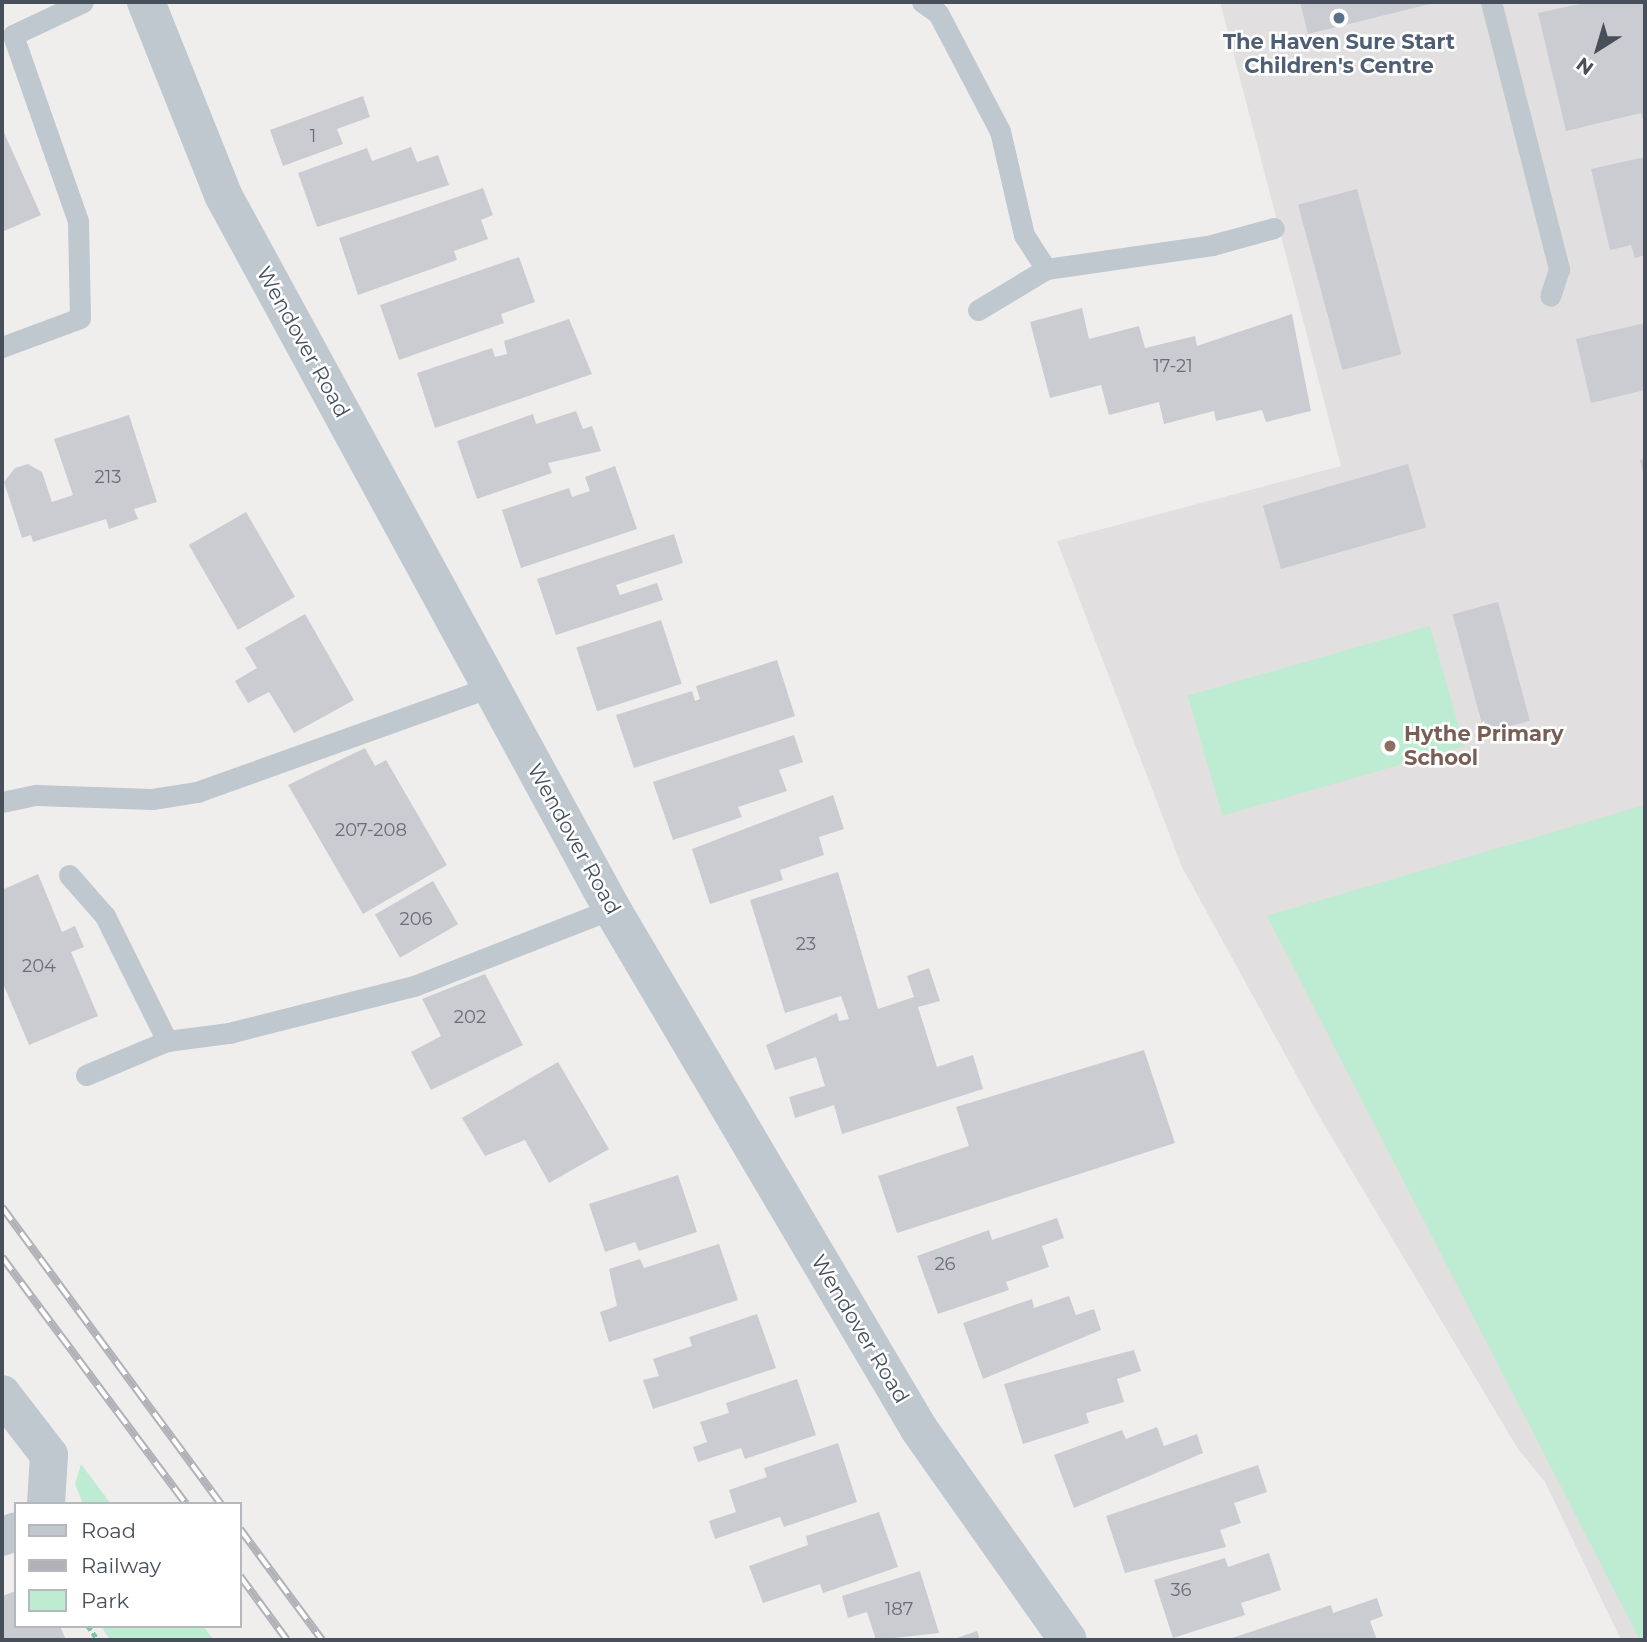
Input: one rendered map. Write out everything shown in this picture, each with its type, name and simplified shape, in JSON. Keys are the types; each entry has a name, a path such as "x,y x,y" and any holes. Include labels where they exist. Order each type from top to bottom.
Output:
{"street":[{"name":"Wendover Road","path":"146,2 223,195 612,909 919,1429 1068,1640"},
{"path":"2,1394 48,1455 46,1502"}],"lane":[{"path":"2,347 80,318 78,221 13,35 83,2"},
{"path":"922,2 938,13 1000,131 1024,235 1046,269"},
{"path":"1491,2 1559,269 1550,296"},
{"path":"978,310 1046,269 1114,254 1212,245 1275,228"},
{"path":"2,802 36,795 152,799 197,792 491,687"},
{"path":"69,875 106,916 167,1041"},
{"path":"86,1075 167,1041 229,1034 414,986 612,909"}],"shaded area":[{"name":"Hythe Primary School","path":"1220,2 1645,2 1645,1640 1621,1640 1545,1482 1518,1449 1319,1116 1182,867 1057,541 1341,466"}],"green space":[{"path":"1430,626 1464,746 1222,816 1188,695"},
{"path":"1645,805 1645,1640 1640,1640 1267,916"},
{"path":"81,1464 110,1502 82,1502 75,1484"},
{"path":"102,1628 205,1628 214,1640 110,1640"}],"building":[{"name":"The Haven Sure Start Children's Centre","path":"1300,2 1434,2 1434,3 1308,34"},
{"path":"1589,2 1645,2 1645,126 1641,113 1566,131 1538,13"},
{"path":"363,96 370,117 337,129 343,144 283,166 270,130"},
{"path":"2,128 41,215 2,232"},
{"path":"411,147 417,162 438,155 449,185 317,227 298,173 367,148 372,161"},
{"path":"1645,157 1645,255 1635,258 1631,245 1610,250 1591,169"},
{"path":"483,188 493,215 481,220 488,239 454,251 457,260 358,295 339,238"},
{"path":"1357,189 1401,354 1342,370 1298,205"},
{"path":"519,257 535,302 501,314 504,323 399,360 380,305"},
{"path":"1082,308 1089,339 1139,326 1145,348 1195,336 1197,346 1292,314 1311,411 1266,422 1262,410 1216,421 1214,411 1164,424 1159,402 1109,415 1101,385 1050,398 1030,322"},
{"path":"569,319 592,374 435,428 417,373 492,348 495,357 507,354 504,341"},
{"path":"1645,323 1645,390 1591,403 1576,339"},
{"path":"576,411 583,429 592,426 601,451 548,463 552,473 477,499 457,441 533,414 536,424"},
{"path":"129,415 157,502 134,509 138,519 109,529 106,519 33,542 31,535 22,538 4,482 15,468 28,464 42,472 52,502 73,495 54,439"},
{"path":"1645,459 1645,478 1644,478 1640,460"},
{"path":"1408,464 1426,527 1281,569 1263,506"},
{"path":"615,466 637,529 521,568 502,510 569,488 572,497 590,491 585,477"},
{"path":"246,512 295,597 238,630 189,545"},
{"path":"674,534 683,563 616,585 620,595 657,583 663,600 556,635 537,579"},
{"path":"1498,602 1530,721 1484,733 1453,614"},
{"path":"305,614 354,700 294,733 269,692 248,703 235,681 257,668 245,648"},
{"path":"661,620 682,684 597,711 576,648"},
{"path":"777,660 795,716 634,768 616,715 692,691 695,701 700,699 696,686"},
{"path":"794,735 803,762 779,770 787,791 738,807 742,817 673,840 653,782"},
{"path":"365,748 375,766 386,760 447,865 363,914 288,785"},
{"path":"833,795 844,829 819,837 824,855 780,870 783,880 710,904 692,849"},
{"path":"838,872 878,1009 914,997 907,976 929,968 940,1001 918,1007 937,1067 973,1055 983,1089 842,1134 834,1105 795,1118 789,1097 825,1086 816,1057 775,1070 766,1045 837,1013 839,1021 849,1019 841,996 785,1013 750,900"},
{"path":"38,874 62,932 75,926 84,947 71,952 98,1016 29,1045 2,981 2,890"},
{"path":"433,881 458,924 400,958 375,914"},
{"path":"485,974 523,1045 431,1090 411,1052 441,1036 422,999"},
{"path":"1144,1050 1175,1143 897,1233 878,1176 969,1146 956,1107"},
{"path":"558,1062 609,1149 549,1183 525,1140 485,1156 462,1118"},
{"path":"678,1175 697,1232 639,1251 635,1242 605,1252 589,1204"},
{"path":"1057,1218 1064,1238 1042,1246 1049,1267 1006,1282 1009,1290 938,1314 917,1256 989,1230 992,1240"},
{"path":"719,1244 738,1300 609,1342 600,1312 617,1306 609,1269 640,1259 644,1268"},
{"path":"1069,1296 1076,1315 1094,1309 1101,1330 983,1379 963,1323 1032,1299 1034,1308"},
{"path":"757,1314 776,1368 653,1409 643,1380 659,1376 653,1359 692,1346 689,1337"},
{"path":"1134,1350 1141,1371 1117,1379 1124,1402 1086,1413 1089,1423 1023,1444 1004,1384"},
{"path":"797,1379 816,1435 745,1459 741,1448 698,1462 693,1447 707,1442 700,1422 729,1413 726,1403"},
{"path":"1157,1427 1164,1446 1197,1434 1203,1453 1074,1508 1054,1455 1122,1430 1126,1439"},
{"path":"838,1443 857,1502 784,1527 780,1517 715,1539 709,1521 736,1512 729,1490 767,1477 764,1468"},
{"path":"1258,1465 1267,1492 1234,1503 1241,1523 1220,1530 1226,1547 1125,1573 1106,1516"},
{"path":"879,1512 898,1567 823,1593 820,1584 763,1603 749,1566 808,1545 806,1536"},
{"path":"1269,1553 1281,1590 1241,1603 1245,1615 1173,1638 1154,1580 1225,1558 1228,1567"},
{"path":"920,1571 939,1633 876,1640 867,1612 848,1618 842,1596"},
{"path":"14,1592 14,1628 61,1628 66,1640 2,1640 2,1596"},
{"path":"1377,1598 1383,1616 1370,1621 1377,1640 1226,1640 1331,1605 1333,1613"},
{"path":"977,1631 980,1640 951,1640"}],"railway":[{"path":"2,1207 220,1502"},
{"path":"2,1257 185,1502"},
{"path":"242,1532 322,1640"},
{"path":"242,1579 287,1640"}],"place":[{"name":"The Haven Sure Start Children's Centre","path":"1339,18"},
{"name":"Hythe Primary School","path":"1390,746"}]}
